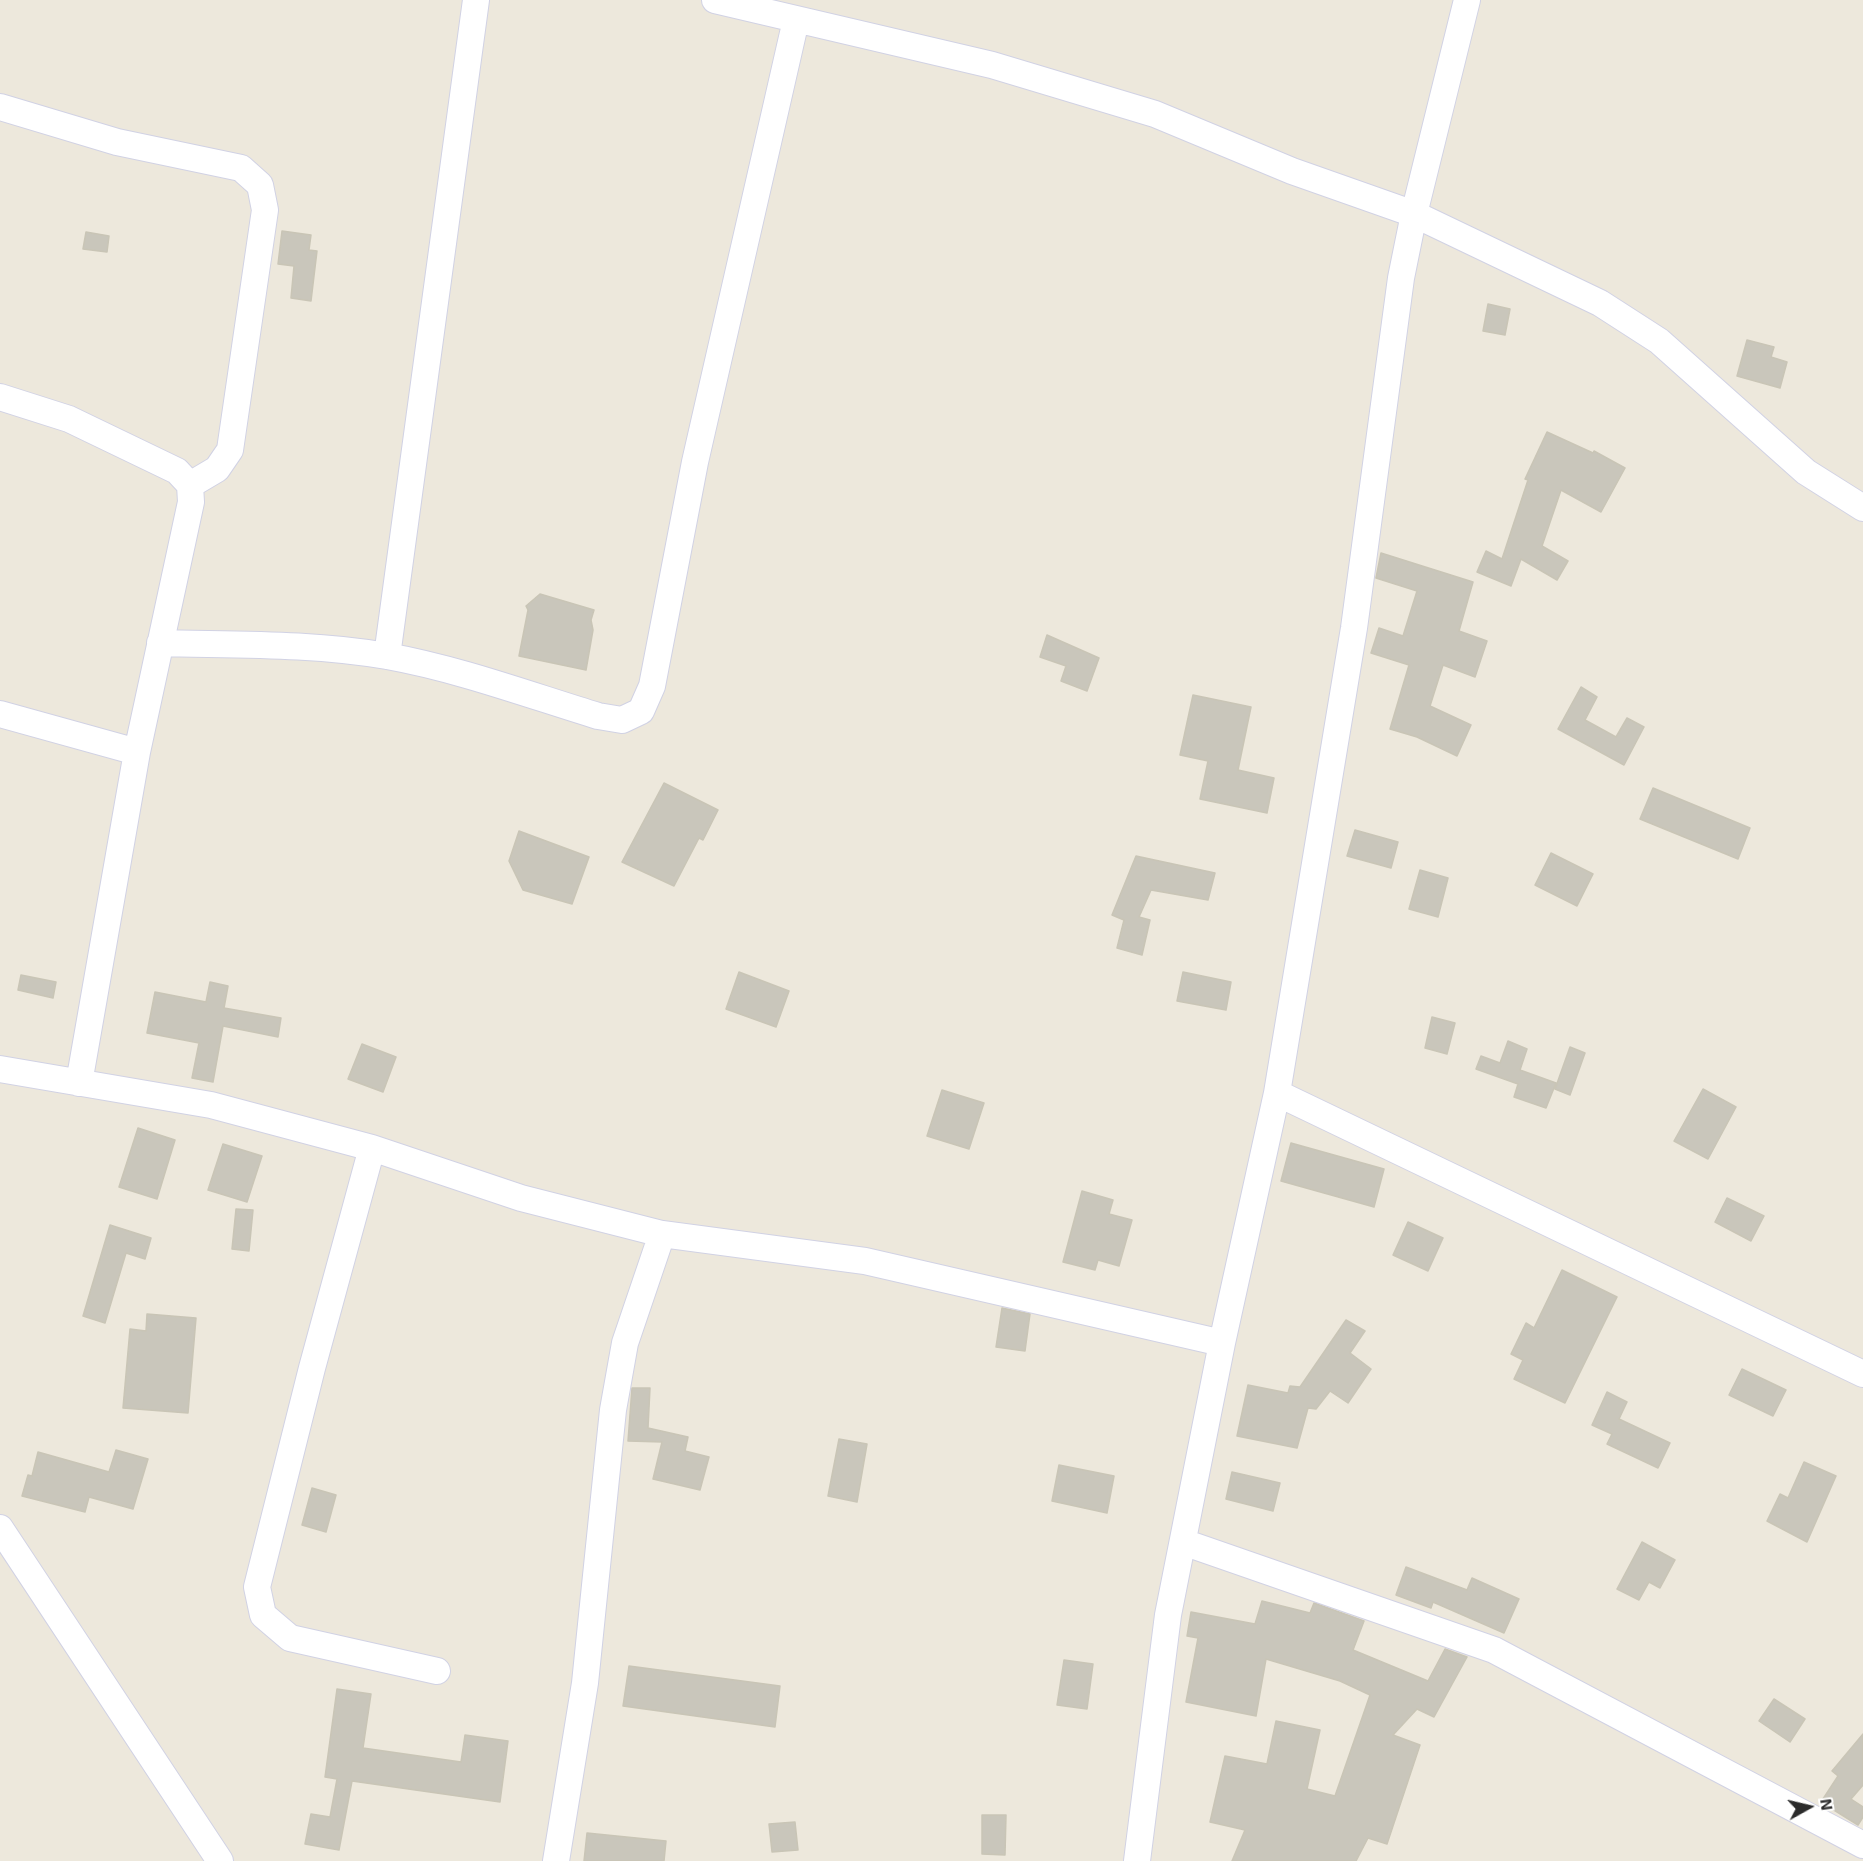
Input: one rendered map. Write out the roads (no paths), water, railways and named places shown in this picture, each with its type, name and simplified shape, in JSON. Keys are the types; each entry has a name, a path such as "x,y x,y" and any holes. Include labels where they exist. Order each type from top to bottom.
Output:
{"street":[{"path":"387,656 476,0"},
{"path":"715,0 992,65 1155,114 1292,171 1414,214 1600,303 1659,341 1806,472 1863,508"},
{"path":"1137,1861 1168,1615 1222,1343 1277,1093 1354,628 1401,278 1414,214 1467,0"},
{"path":"160,643 299,646 387,656 444,669 598,716 621,720 641,711 652,686 695,462 796,20"},
{"path":"0,107 117,142 241,168 260,185 265,210 230,450 217,469 190,485"},
{"path":"0,397 69,419 177,471 190,485 191,502 136,752 79,1083"},
{"path":"0,714 136,752"},
{"path":"0,1069 211,1105 372,1148 521,1198 662,1234 865,1261 1222,1343"},
{"path":"1277,1093 1863,1374"},
{"path":"372,1148 312,1368 257,1587 263,1616 290,1638 437,1671"},
{"path":"556,1861 585,1683 613,1410 625,1343 662,1234"},
{"path":"0,1528 220,1861"},
{"path":"1183,1542 1494,1650 1863,1845"}]}
